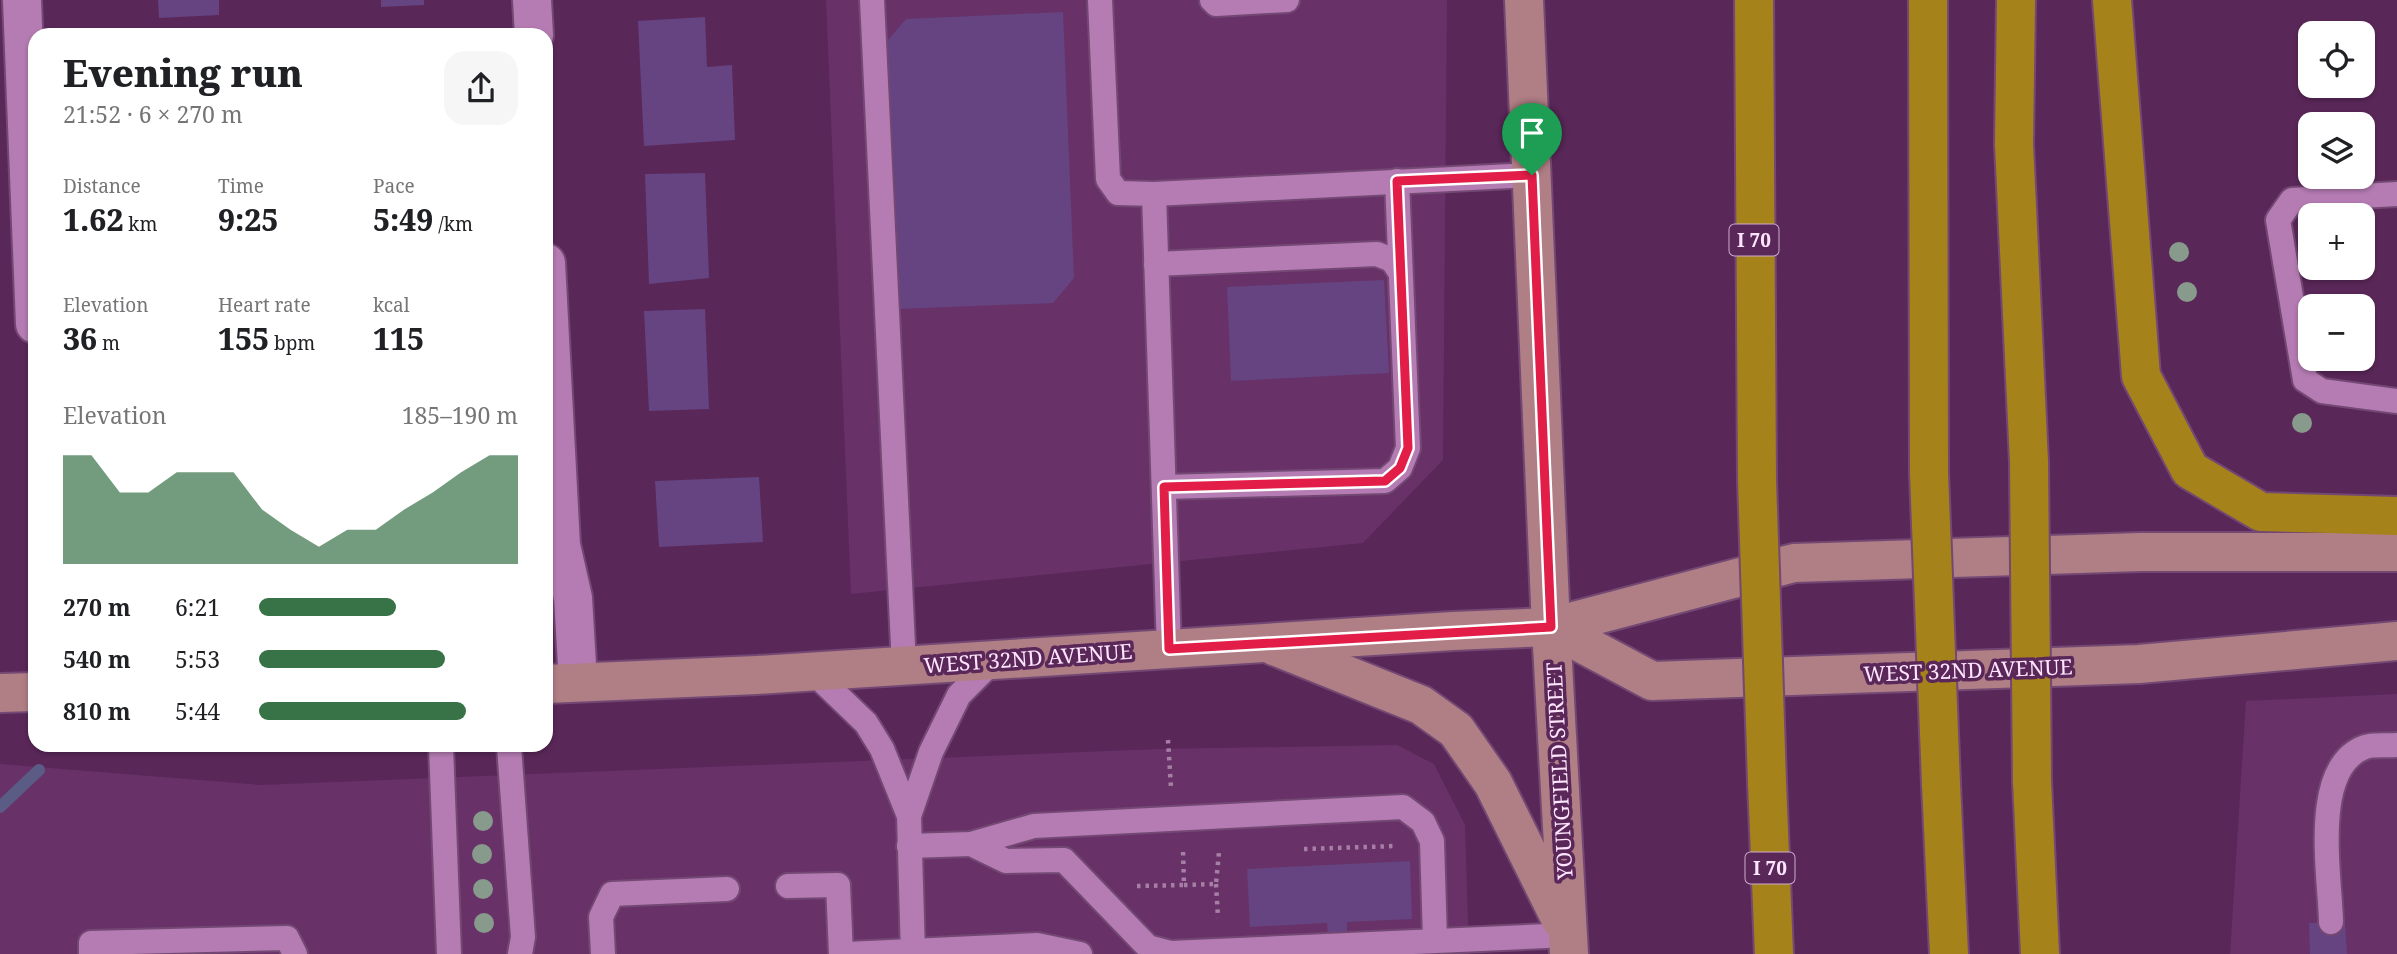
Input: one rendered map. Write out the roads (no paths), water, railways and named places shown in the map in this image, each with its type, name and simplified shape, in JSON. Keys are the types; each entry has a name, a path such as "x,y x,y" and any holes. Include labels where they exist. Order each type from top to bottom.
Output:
{"highway":[{"name":"I 70","path":"1754,0 1758,481 1774,954"},
{"path":"1928,0 1929,473 1949,954"},
{"path":"2016,0 2014,144 2029,462 2032,781 2040,954"},
{"path":"2112,0 2141,376 2190,470 2261,512 2397,516"}],"main road":[{"name":"YOUNGFIELD STREET","path":"1524,0 1551,627 1569,944"},
{"name":"WEST 32ND AVENUE","path":"562,683 813,672 1551,627 1794,563 2140,552 2397,552"},
{"name":"WEST 32ND AVENUE","path":"1551,627 1651,681 2139,664 2397,641"},
{"path":"1266,643 1421,705 1456,730 1493,783 1569,944"},
{"path":"0,693 28,692"}],"street":[{"path":"22,0 28,150"},
{"path":"532,0 534,28"},
{"path":"553,395 561,545 573,598 562,683"}],"lane":[{"path":"872,0 904,666"},
{"path":"1100,0 1108,180 1118,193 1154,194 1532,175"},
{"path":"1212,0 1216,4 1287,0"},
{"path":"1164,487 1385,481 1400,468 1408,448 1397,181"},
{"path":"1154,194 1169,649"},
{"path":"2397,194 2292,200 2278,220 2305,380 2322,391 2397,401"},
{"path":"1156,264 1377,254 1392,260 1401,272"},
{"path":"914,952 909,817 932,752 959,695 994,660"},
{"path":"813,672 866,723 882,749 909,817"},
{"path":"2331,922 2327,795 2342,763 2365,747 2397,745"},
{"path":"441,752 449,954"},
{"path":"509,752 523,937 520,954"},
{"path":"909,846 971,844 1034,826 1404,807 1423,822 1432,841 1435,940"},
{"path":"971,844 1006,861 1064,860 1086,879 1149,947 1171,953 1435,940 1569,944"},
{"path":"788,886 838,885 841,954"},
{"path":"603,954 601,917 612,894 727,889"},
{"path":"92,954 91,943 287,938 295,954"},
{"path":"847,954 1037,946 1080,954"}],"waterway":[{"path":"0,807 39,770"}]}
